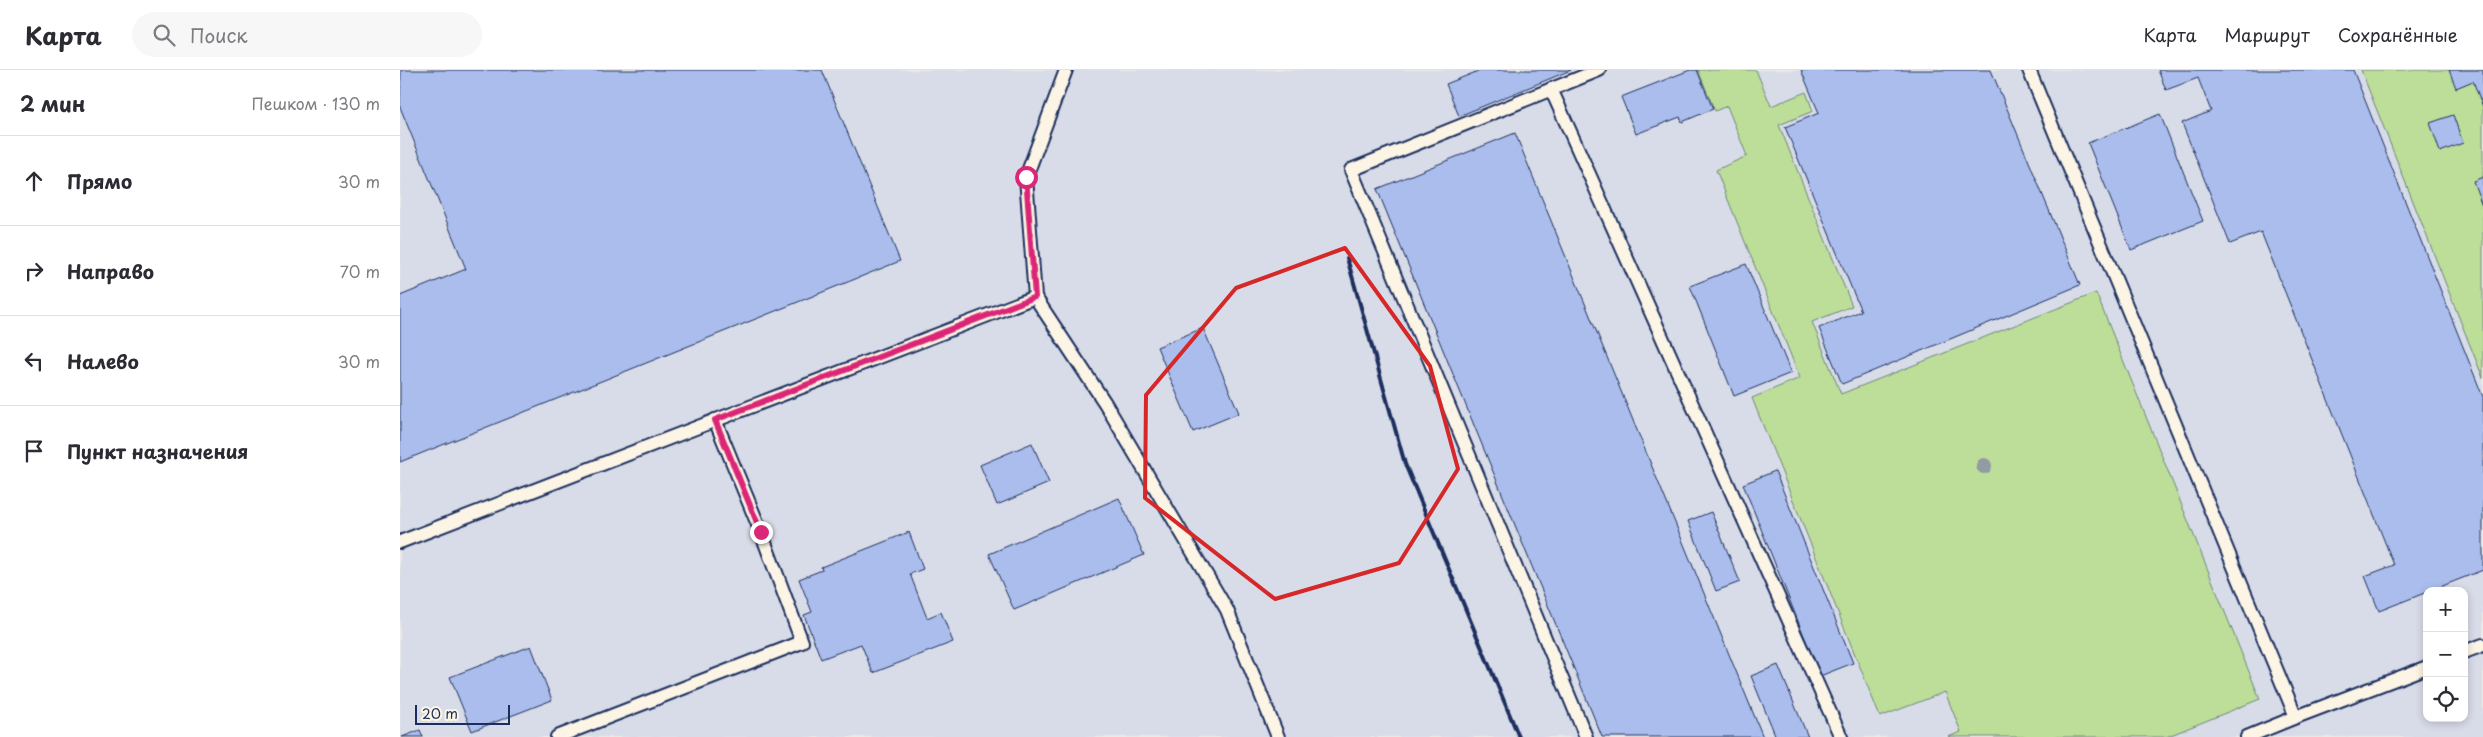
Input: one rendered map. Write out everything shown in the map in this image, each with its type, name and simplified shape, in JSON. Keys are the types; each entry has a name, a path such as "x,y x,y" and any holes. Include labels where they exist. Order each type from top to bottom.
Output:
{"lane":[{"path":"1066,70 1026,177 1035,297 1105,403 1227,610 1278,737"},
{"path":"1586,737 1351,170 1599,70"},
{"path":"2029,70 2296,717"},
{"path":"1551,90 1842,737"},
{"path":"400,542 1035,297"},
{"path":"557,737 802,642 761,532 715,420"},
{"path":"2468,651 2483,645"},
{"path":"2247,737 2423,669"}],"highlighted area":[{"path":"1345,248 1430,366 1458,469 1399,563 1275,599 1145,498 1146,395 1236,288"}],"shaded area":[{"path":"400,70 2483,70 2483,737 400,737"}],"green space":[{"path":"1698,70 1756,70 1771,106 1806,92 1813,111 1779,125 1852,306 1812,322 1841,394 2096,293 2260,699 2166,737 1948,737 1961,732 1945,692 1880,717 1752,398 1800,378 1716,170 1747,156 1727,106 1715,111"},
{"path":"2361,70 2483,70 2483,378"}],"building":[{"path":"401,70 822,70 900,261 400,462 400,296 466,269 400,107"},
{"path":"1481,70 1571,70 1459,116 1446,84"},
{"path":"1690,70 1697,70 1713,109 1682,122 1680,117 1636,134 1621,97"},
{"path":"1801,70 1991,70 2080,285 1842,384 1819,328 1861,311 1785,127 1819,113"},
{"path":"2158,70 2353,70 2483,397 2483,570 2440,587 2423,587 2423,594 2379,611 2365,576 2394,565 2261,232 2230,244 2182,123 2211,111 2198,78 2166,90"},
{"path":"2449,70 2483,70 2483,107 2473,81 2456,88"},
{"path":"2160,114 2203,221 2131,250 2088,143"},
{"path":"2453,115 2463,143 2440,152 2430,123"},
{"path":"1515,133 1763,737 1602,737 1377,189"},
{"path":"2483,177 2483,208 2473,181"},
{"path":"1746,264 1791,373 1734,396 1690,286"},
{"path":"1203,328 1239,413 1193,432 1157,347"},
{"path":"1032,443 1049,483 997,505 980,465"},
{"path":"1775,471 1853,663 1820,676 1743,484"},
{"path":"1119,498 1144,555 1014,610 989,554"},
{"path":"1711,512 1740,582 1716,591 1688,521"},
{"path":"909,532 923,569 910,574 927,618 941,612 953,642 873,673 861,644 821,659 804,615 812,612 799,579 822,570 821,567"},
{"path":"531,646 552,700 472,731 450,677"},
{"path":"1778,665 1808,737 1776,737 1751,676"},
{"path":"420,730 423,737 402,737"}],"railway":[{"path":"1347,258 1405,464 1519,737"}],"route":[{"path":"761,532 715,420 1035,297 1026,177"}]}
